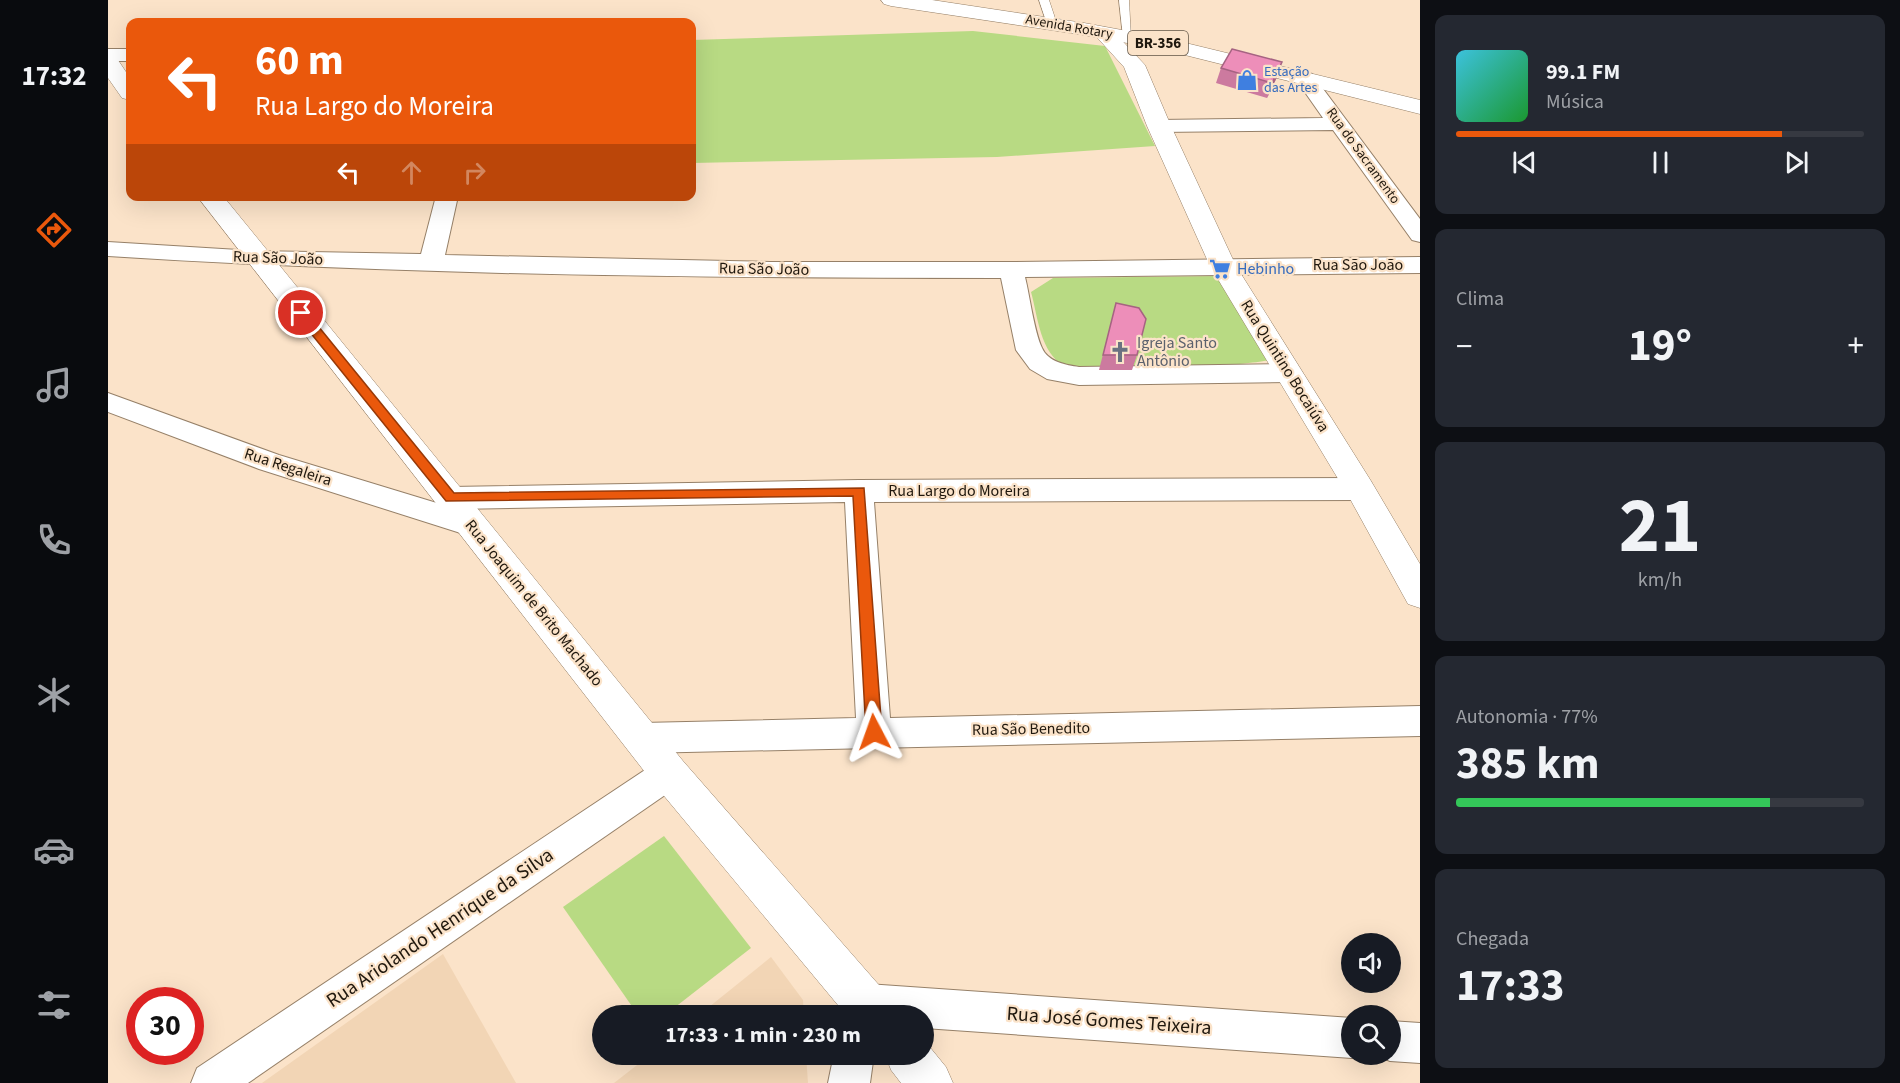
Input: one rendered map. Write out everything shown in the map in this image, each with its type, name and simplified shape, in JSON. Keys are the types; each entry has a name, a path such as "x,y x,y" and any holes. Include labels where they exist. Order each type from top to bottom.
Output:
{"main road":[{"name":"Avenida Rotary","path":"891,0 1052,24 1165,44 1420,107"},
{"name":"Rua Quintino Bocaiúva","path":"1104,33 1134,65 1159,126 1223,266 1360,489 1420,594"},
{"path":"1134,65 1143,56 1165,44"},
{"path":"108,62 126,87"},
{"name":"Rua Joaquim de Brito Machado","path":"213,201 255,258 451,498 470,525 669,773 863,1005"},
{"path":"916,1065 930,1083"}],"street":[{"path":"108,56 126,55"},
{"name":"Rua do Sacramento","path":"1305,78 1420,234"},
{"path":"1159,126 1340,124"},
{"path":"430,262 446,201"},
{"name":"Rua São João","path":"108,249 255,258 758,270 1011,270 1420,265"},
{"path":"1011,270 1029,350 1035,360 1045,368 1059,374 1079,376 1289,373"},
{"name":"Rua Regaleira","path":"108,402 269,462 470,525"},
{"name":"Rua Largo do Moreira","path":"451,498 859,491 1360,489"},
{"path":"859,491 874,732"},
{"name":"Rua São Benedito","path":"642,738 1420,721"},
{"name":"Rua Ariolando Henrique da Silva","path":"212,1083 669,773"},
{"name":"Rua José Gomes Teixeira","path":"934,1015 1341,1037"},
{"path":"1401,1042 1420,1043"},
{"path":"849,1083 852,1065"}],"lane":[{"path":"1044,0 1052,24"},
{"path":"1124,0 1128,37"}],"shaded area":[{"path":"443,954 516,1083 262,1083"},
{"path":"771,957 803,1000 803,1005 711,1005"},
{"path":"637,1065 807,1065 808,1083 614,1083"}],"green space":[{"path":"973,31 1105,46 1155,146 997,157 696,163 696,40"},
{"path":"1219,276 1270,360 1197,368 1130,371 1078,370 1064,366 1050,352 1041,333 1031,292 1053,278"},
{"path":"664,836 751,948 678,1005 631,1005 563,907"}],"building":[{"path":"1232,49 1282,62 1272,83 1221,68"},
{"name":"Igreja Santo Antônio","path":"1116,303 1139,308 1146,319 1137,355 1103,355"}],"place":[{"name":"Estação das Artes","path":"1247,80"},
{"name":"Hebinho","path":"1220,269"},
{"name":"Igreja Santo Antônio","path":"1120,352"}],"route":[{"path":"301,313 451,498 859,491 874,732"}]}
